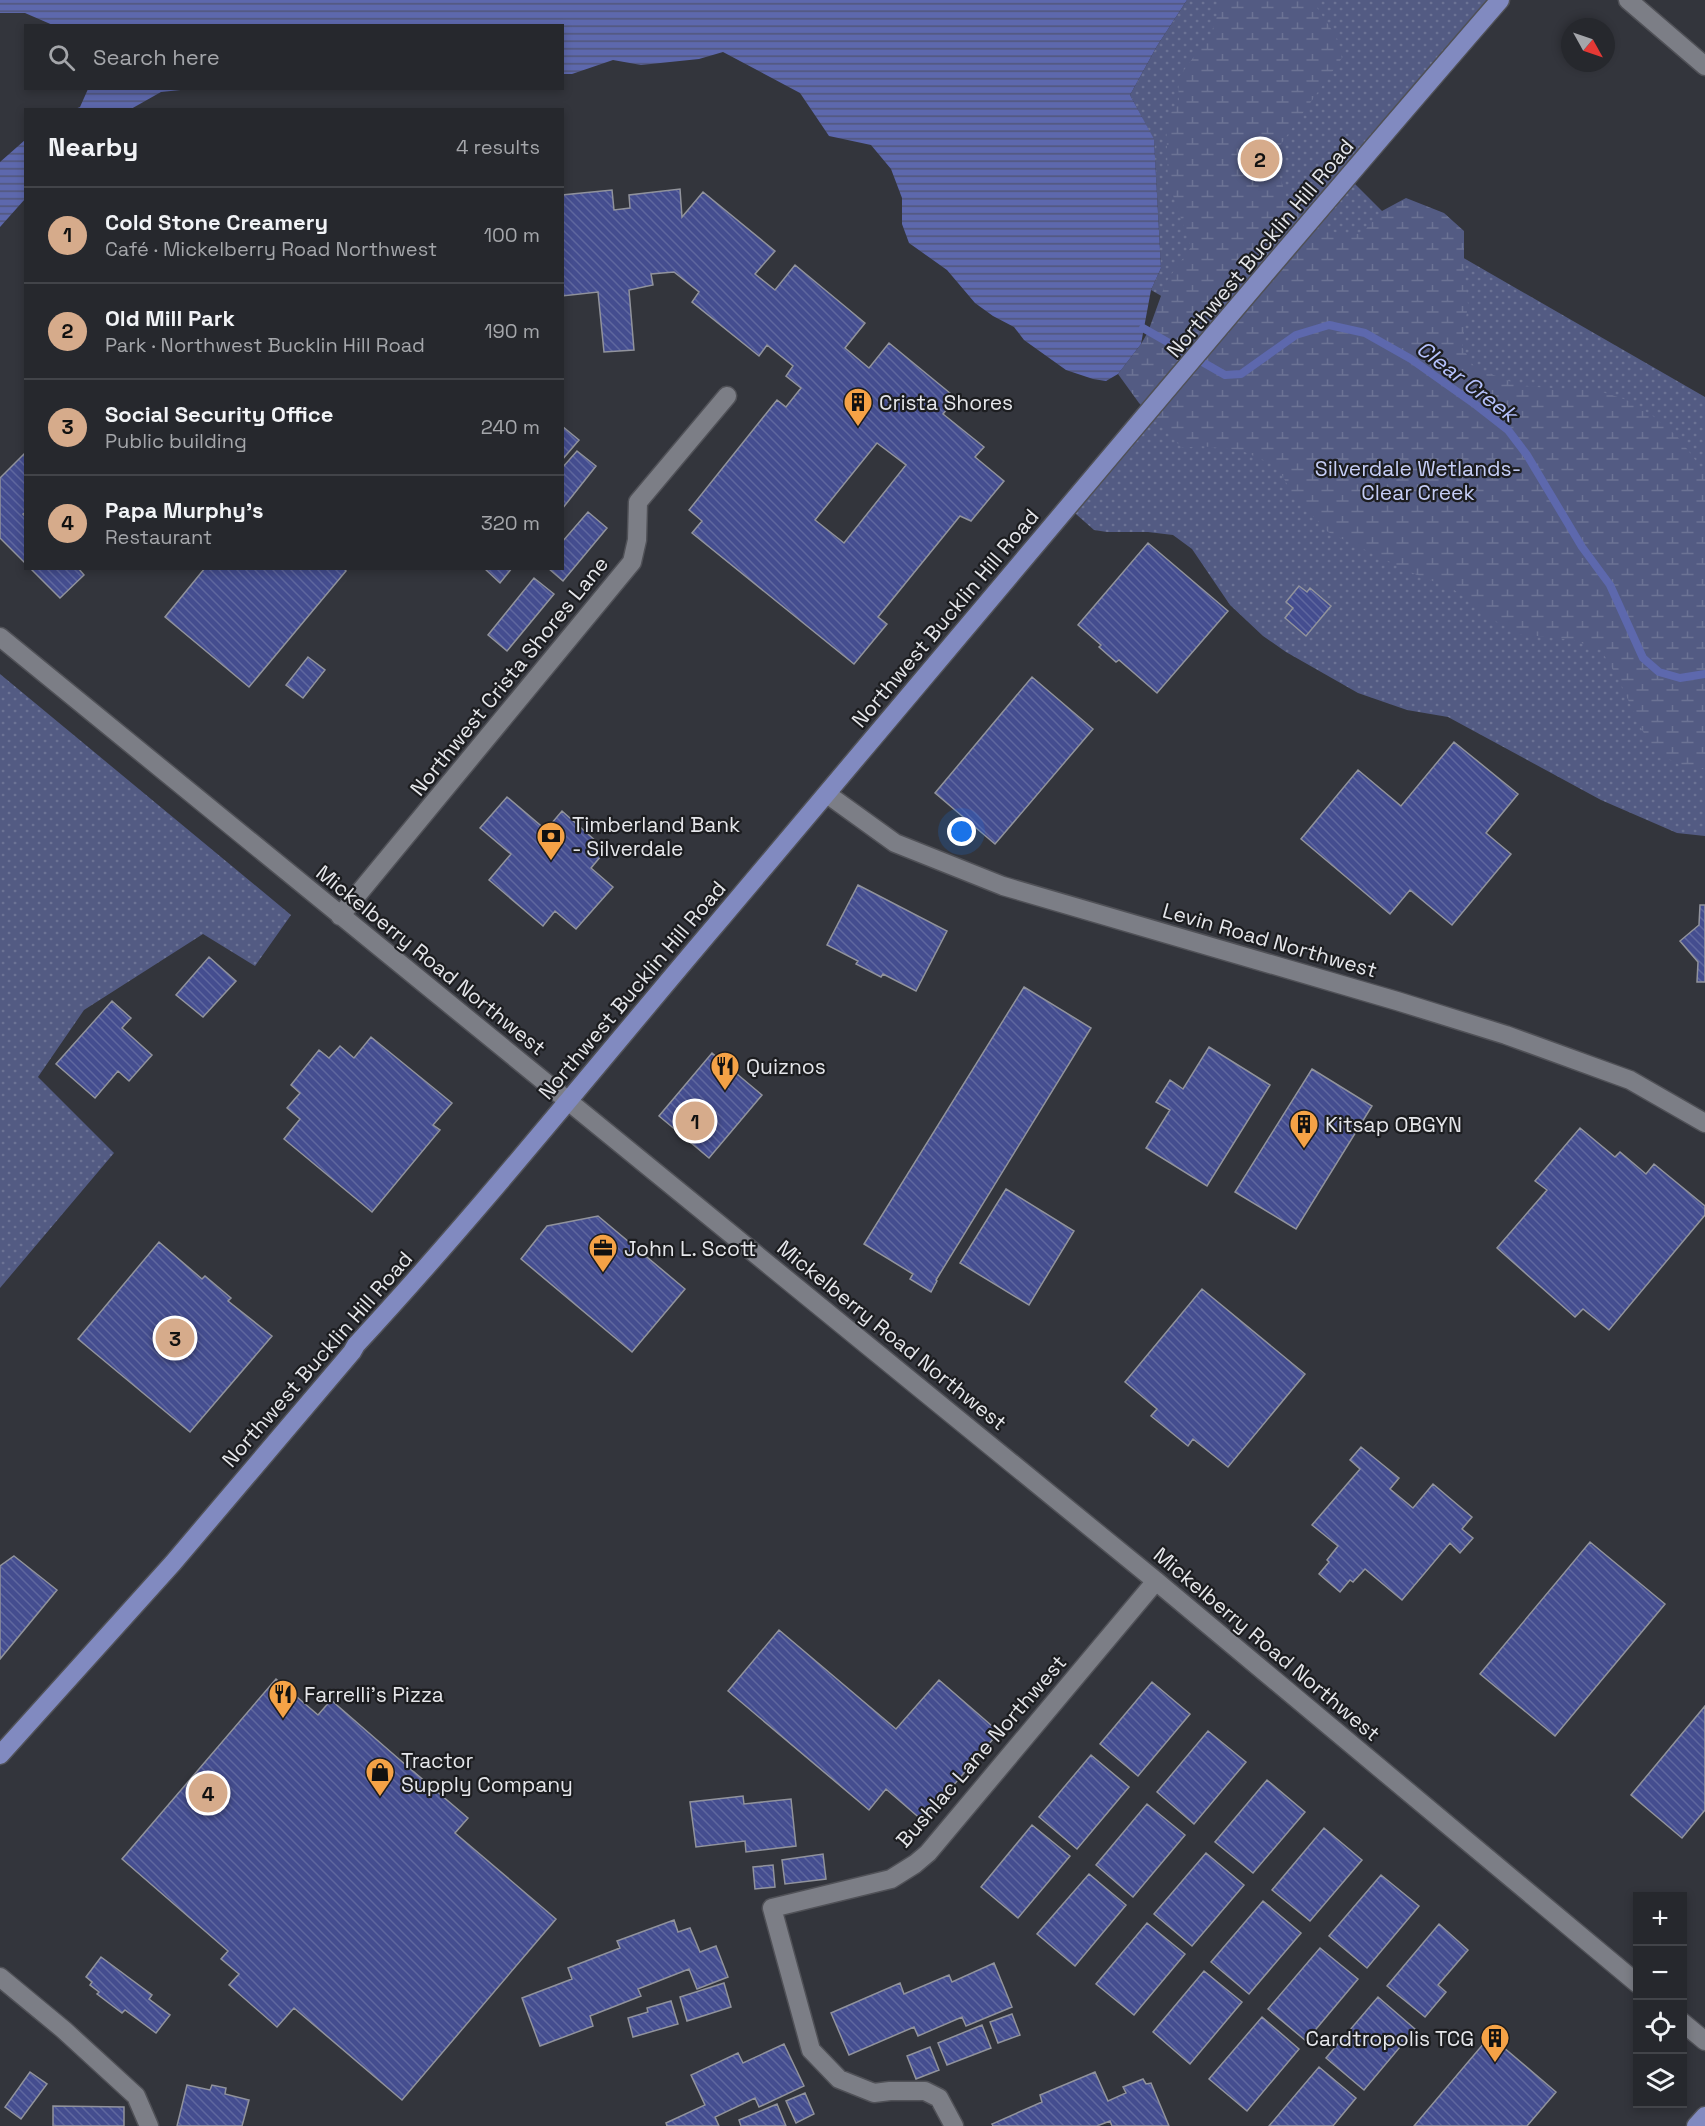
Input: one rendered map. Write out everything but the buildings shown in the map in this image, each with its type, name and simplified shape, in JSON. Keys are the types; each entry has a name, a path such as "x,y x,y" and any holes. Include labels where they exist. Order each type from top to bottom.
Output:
{"main road":[{"name":"Northwest Bucklin Hill Road","path":"0,1755 173,1563 1500,0"},
{"path":"1696,2126 1705,2116"}],"street":[{"path":"1628,0 1705,66"},
{"name":"Northwest Crista Shores Lane","path":"340,916 632,562 637,540 638,502 727,396"},
{"name":"Mickelberry Road Northwest","path":"0,637 1156,1581 1633,1980"},
{"name":"Levin Road Northwest","path":"827,794 895,843 1003,886 1374,994 1506,1035 1630,1080 1705,1122"},
{"name":"Bushlac Lane Northwest","path":"954,2126 939,2098 925,2091 874,2093 839,2079 811,2050 772,1908 891,1879 928,1853 1156,1581"},
{"path":"0,1977 64,2030 136,2096 149,2126"},
{"path":"1687,2025 1705,2041"}],"green space":[{"name":"Silverdale Wetlands- Clear Creek","path":"1187,0 1500,0 1349,178 1382,211 1705,397 1705,836 1677,833 1601,800 1448,717 1407,710 1358,693 1286,652 1263,636 1230,605 1192,549 1173,535 1094,530 1068,507 1214,336 1177,305 1151,290 1161,268 1154,140 1130,95 1157,46"},
{"path":"1225,0 1312,0 1337,38 1342,58 1276,151 1279,174 1287,199 1315,224 1337,233 1361,234 1382,211 1406,198 1444,213 1464,231 1464,269 1468,304 1462,347 1475,368 1522,386 1599,391 1627,400 1653,416 1678,437 1705,473 1705,769 1687,769 1654,751 1619,680 1601,650 1573,640 1519,634 1497,622 1453,589 1417,575 1328,532 1293,495 1277,466 1240,450 1200,446 1182,448 1139,403 1118,374 1148,332 1166,282 1191,247 1168,181 1166,118 1179,103 1178,78 1211,34 1220,6"},
{"path":"0,674 291,915 255,966 203,934 84,1010 38,1077 114,1153 0,1288"}],"water":[{"path":"0,0 1187,0 1157,46 1130,95 1154,139 1161,268 1151,290 1141,344 1118,374 1106,381 1093,379 1066,370 1024,340 1014,327 975,303 947,270 909,243 902,224 902,198 891,169 871,145 829,136 800,93 723,52 699,59 641,65 613,60 572,74 564,74 564,24 50,24 25,13 0,13"},
{"path":"87,90 180,90 161,92 133,108 78,108"},
{"path":"24,141 24,200 0,227 0,162"}],"waterway":[{"name":"Clear Creek","path":"1143,328 1225,375 1241,374 1296,335 1329,325 1365,333 1411,359 1508,430 1527,455 1582,547 1610,585 1643,658 1659,672 1680,678 1705,674"}],"place":[{"name":"Old Mill Park","path":"1260,159"},
{"name":"Crista Shores","path":"858,428"},
{"name":"Timberland Bank - Silverdale","path":"551,862"},
{"name":"Quiznos","path":"725,1092"},
{"name":"Cold Stone Creamery","path":"695,1121"},
{"name":"Kitsap OBGYN","path":"1304,1150"},
{"name":"John L. Scott","path":"603,1274"},
{"name":"Social Security Office","path":"175,1338"},
{"name":"Farrelli's Pizza","path":"283,1720"},
{"name":"Papa Murphy's","path":"208,1793"},
{"name":"Tractor Supply Company","path":"380,1798"},
{"name":"Cardtropolis TCG","path":"1495,2064"}]}
